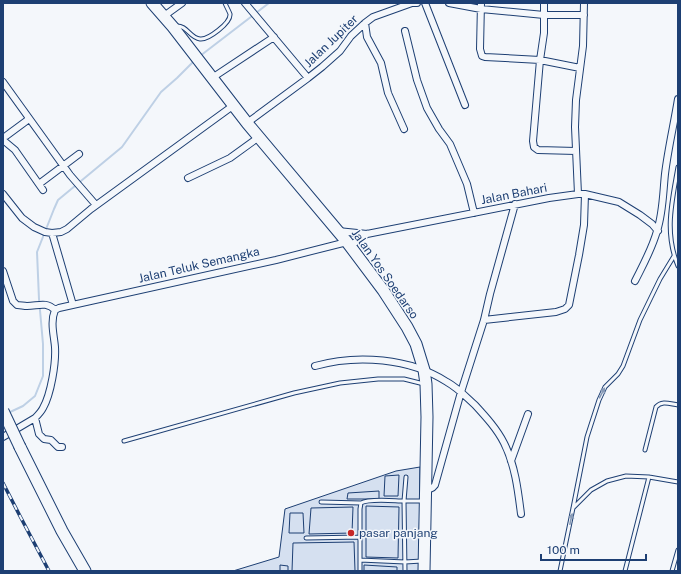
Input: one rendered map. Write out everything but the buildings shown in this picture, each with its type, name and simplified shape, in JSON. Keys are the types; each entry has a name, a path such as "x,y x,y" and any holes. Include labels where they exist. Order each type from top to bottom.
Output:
{"highway":[{"name":"Jalan Yos Soedarso","path":"152,3 173,27 200,64 247,123 338,230 383,290 408,327 416,344 424,370 426,384 427,417 424,566"},
{"path":"3,411 62,531 85,571"}],"street":[{"path":"164,16 182,3"},
{"name":"Jalan Jupiter","path":"247,123 308,78 340,51 351,36 373,17 412,3 417,3"},
{"path":"425,3 465,105"},
{"path":"449,3 544,15 584,15"},
{"path":"544,3 544,33 540,60 533,142 534,147 538,150 576,151"},
{"path":"578,194 575,127 576,100 583,46 584,3"},
{"path":"246,4 308,78"},
{"path":"481,6 480,49 482,56 485,58 540,60 580,68"},
{"path":"365,23 367,36 381,63 388,93 404,129"},
{"path":"405,31 417,80 427,108 450,144 467,184 474,213"},
{"path":"212,78 274,37"},
{"path":"3,82 63,166 96,205"},
{"path":"635,281 652,248 658,231 663,203 665,173 678,99"},
{"path":"3,194 22,218 34,227 45,232 61,232 234,105"},
{"path":"3,137 29,119"},
{"path":"188,178 230,158 259,137"},
{"path":"3,140 15,150 43,190"},
{"path":"39,184 79,154"},
{"name":"Jalan Bahari","path":"348,244 367,234 515,204 578,194 585,194 619,202 640,215 652,224 658,231"},
{"path":"484,320 556,312 565,309 569,305 584,226 585,194"},
{"path":"426,488 429,489 435,485 461,392 484,320 515,204"},
{"name":"Jalan Bahari","path":"338,230 367,234"},
{"path":"52,232 73,304"},
{"name":"Jalan Teluk Semangka","path":"55,310 73,304 348,244"},
{"path":"3,272 13,301 17,305 27,306 47,304 55,310 52,322 55,364 44,406 35,418 3,437"},
{"path":"315,366 342,361 368,359 408,365 424,370 446,381 461,392 483,413 505,444 511,461 521,514"},
{"path":"511,461 528,414"},
{"path":"35,418 39,434 44,439 51,440 58,447 62,447"}],"lane":[{"path":"173,27 179,26 185,28 195,37 200,39 207,38 221,29 229,19 230,15 225,3"},
{"path":"678,167 669,225 674,256 678,266"},
{"path":"560,571 587,437 593,416 605,387 618,374 627,358 640,320 660,279 674,256"},
{"path":"124,441 294,393 340,383 378,379 404,379 426,384"},
{"path":"644,450 656,406 663,403 678,405"},
{"path":"573,508 591,490 607,481 626,476 650,476 678,482"},
{"path":"625,571 650,476"},
{"path":"405,571 404,502 406,477"},
{"path":"321,502 361,502 370,500 404,502 425,501"},
{"path":"360,571 361,502"},
{"path":"306,538 360,537"},
{"path":"672,571 678,550"},
{"path":"360,560 405,562 424,566"}],"waterway":[{"path":"200,56 269,3"},
{"path":"8,413 23,406 35,396 43,376 43,344 37,252 58,200 122,147 161,92 195,60"}],"railway":[{"path":"3,483 49,571"}],"place":[{"name":"pasar panjang","path":"351,533"}]}
